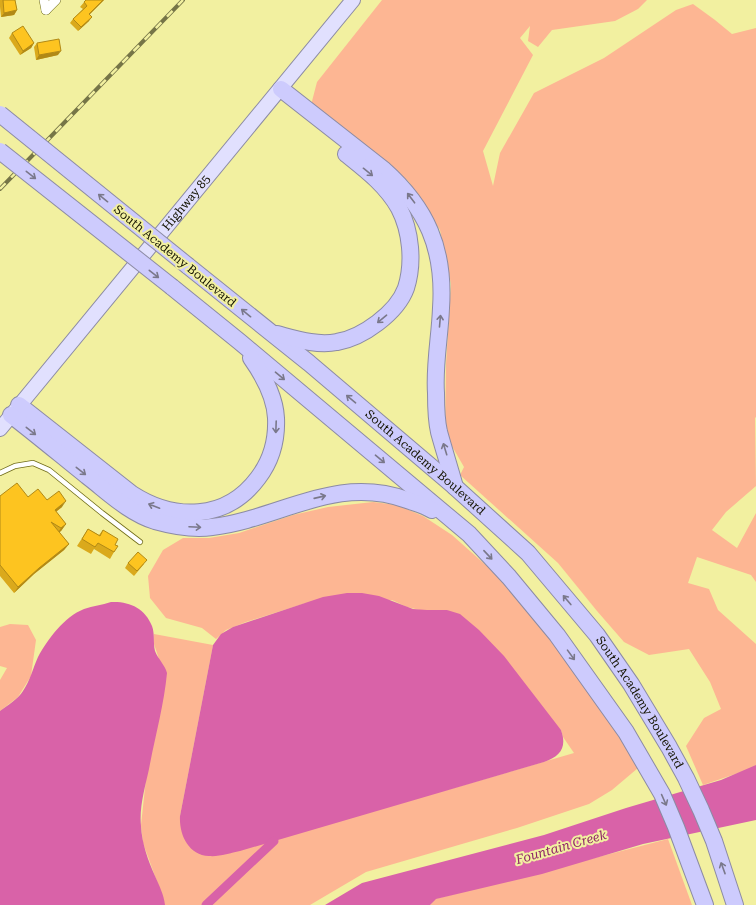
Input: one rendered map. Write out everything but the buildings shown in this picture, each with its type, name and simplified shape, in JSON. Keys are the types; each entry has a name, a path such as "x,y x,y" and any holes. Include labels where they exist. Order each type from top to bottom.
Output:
{"highway":[{"path":"271,333 316,343 337,342 354,337 374,326 392,311 406,289 410,245 402,215 387,190 375,177 278,93"},
{"path":"278,93 383,169 399,183 411,197 430,230 437,246 441,277 442,306 435,391 439,431 454,487"},
{"name":"South Academy Boulevard","path":"0,114 316,368 528,553 597,635 631,684 669,747 686,778 714,841 735,905"},
{"path":"0,151 240,342 469,534 509,577 557,635 626,732 662,794 705,905"},
{"path":"15,410 145,503 174,512 209,512 225,507 242,497 254,484 265,469 272,453 276,438 276,418 272,398 266,382 258,367 240,342"},
{"path":"15,410 124,505 154,520 172,525 194,528 211,528 235,524 318,497 355,492 374,492 395,496 426,507 469,534"}],"main road":[{"name":"Highway 85","path":"0,429 353,0"}],"street":[{"path":"44,0 46,10 56,0"}],"lane":[{"path":"0,473 15,466 33,463 49,470 140,542"}],"shaded area":[{"path":"382,0 647,0 638,9 615,21 552,30 538,47 528,41 530,26 520,38 533,55 483,151 493,186 500,153 534,93 604,58 676,10 693,4 732,34 756,28 756,486 726,512 712,530 737,548 756,513 756,582 751,575 697,557 688,583 709,589 718,610 756,644 756,767 703,785 686,746 704,718 721,709 710,682 689,649 649,655 624,642 558,563 460,475 464,467 445,434 446,364 451,284 440,230 409,182 372,150 311,105 317,82"},
{"path":"373,502 397,505 423,516 452,535 498,576 556,641 605,709 638,768 612,790 589,804 517,828 366,872 310,905 164,905 164,901 143,843 141,825 159,659 154,644 154,634 213,645 180,816 447,790 574,753 563,737 561,730 447,610 420,610 407,607 392,600 306,603 226,630 216,639 202,628 166,618 150,598 148,576 163,550 183,538 209,538 239,533 293,515 328,507"},
{"path":"10,624 28,625 36,640 31,676 18,697 0,711 0,680 7,668 0,666 0,627"},
{"path":"668,839 692,905 430,905 435,899"}],"water":[{"path":"347,593 362,593 379,596 413,609 447,610 460,614 479,630 504,656 561,730 563,736 563,746 561,750 555,757 544,762 240,851 213,856 202,855 195,852 190,848 183,836 180,816 213,645 221,634 233,627 323,597"},
{"path":"111,602 130,604 141,610 149,620 153,629 155,651 167,673 162,709 141,812 142,833 146,852 164,898 165,905 0,905 0,711 21,694 28,683 42,650 63,623 84,609"},
{"name":"Fountain Creek","path":"756,765 756,820 643,844 542,874 436,899 430,905 325,905 362,883 544,835 626,808 721,780"}],"waterway":[{"path":"206,905 274,841"}],"railway":[{"path":"0,189 183,0"}]}
